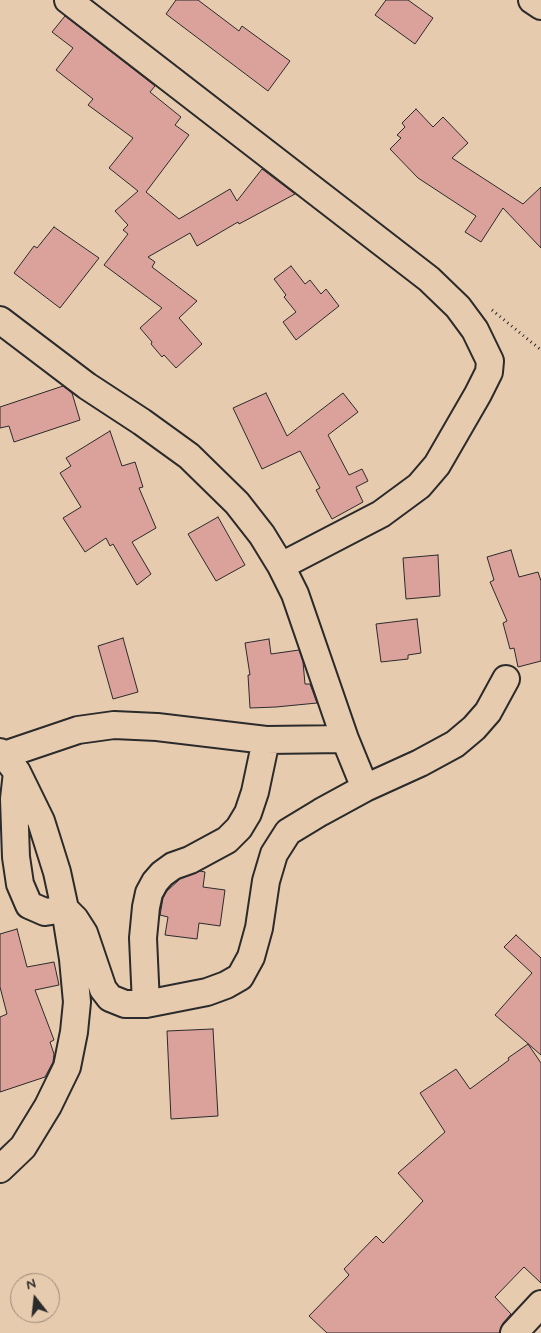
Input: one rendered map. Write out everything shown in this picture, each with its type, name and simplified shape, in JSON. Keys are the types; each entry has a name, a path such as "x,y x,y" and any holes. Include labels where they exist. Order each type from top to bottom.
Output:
{"street":[{"path":"68,0 429,280 458,307 475,330 490,361 489,372 478,394 437,465 419,486 381,514 281,566"},
{"path":"532,0 541,6"},
{"path":"0,320 87,386 189,456 238,503 262,535 295,594 345,739 365,788"},
{"path":"64,909 84,933 103,989 110,998 125,1004 146,1004 207,992 226,985 240,977 251,957 259,928 266,881 274,854 288,832 365,788 420,763 455,744 474,728 488,712 506,678"},
{"path":"7,760 78,730 114,725 157,727 266,740 345,739"},
{"path":"146,1004 143,938 148,900 154,882 173,866 190,860 227,840 239,828 248,814 255,792 266,740"},
{"path":"7,760 20,884 28,905 45,912 64,909"},
{"path":"0,1168 23,1147 48,1106 67,1067 74,1032 77,1002 73,959 57,872 41,821 7,760"},
{"path":"514,1333 541,1304"}],"path":[{"path":"458,307 481,306 490,308 541,350"}],"building":[{"path":"176,0 198,0 239,31 242,26 290,61 268,91 166,14"},
{"path":"386,0 408,0 433,18 415,44 375,15"},
{"path":"65,16 155,86 150,92 181,117 175,125 189,135 146,192 179,219 230,189 237,201 262,169 295,194 239,224 238,222 197,246 190,233 148,257 155,262 152,267 197,301 179,318 202,344 176,368 164,355 162,357 140,328 162,308 104,265 128,234 123,230 128,225 115,211 138,191 109,168 133,138 88,105 93,99 56,70 73,48 52,32"},
{"path":"416,109 433,127 443,117 468,143 452,158 523,204 541,187 541,248 503,208 481,242 465,232 476,216 418,178 390,149 401,138 397,135 405,127 402,123"},
{"path":"54,227 99,258 60,308 14,273 34,246 37,248"},
{"path":"291,266 305,284 310,280 321,294 326,289 339,306 296,340 283,322 296,312 284,297 286,295 274,279"},
{"path":"63,386 72,393 80,420 14,442 9,426 0,428 0,407"},
{"path":"266,393 287,436 343,393 358,412 328,435 349,475 362,469 368,481 356,487 363,502 332,519 316,490 320,488 300,451 262,469 233,408"},
{"path":"110,431 122,466 135,462 143,487 139,488 156,528 132,542 151,574 137,585 113,544 110,546 106,538 85,552 63,518 81,507 60,473 71,466 66,458"},
{"path":"218,517 245,565 216,581 188,534"},
{"path":"511,550 519,577 538,572 541,581 541,661 518,667 514,648 510,649 503,623 507,621 490,582 494,580 487,557"},
{"path":"438,555 440,596 406,599 403,558"},
{"path":"417,619 421,653 408,655 408,659 381,662 376,624"},
{"path":"123,638 138,692 113,699 98,646"},
{"path":"269,639 271,654 299,650 303,662 305,684 310,684 317,703 250,708 248,675 250,675 245,643"},
{"path":"200,871 205,872 203,887 225,890 220,926 199,923 197,939 165,935 168,917 160,915 163,898 167,891 180,879"},
{"path":"17,929 27,967 54,962 59,985 35,990 54,1040 50,1042 54,1054 53,1062 45,1077 0,1092 0,1017 7,1014 0,987 0,934"},
{"path":"516,935 541,958 541,1055 495,1015 532,973 504,947"},
{"path":"213,1029 218,1116 171,1119 167,1031"},
{"path":"528,1044 541,1063 541,1283 524,1267 495,1297 511,1314 503,1323 499,1333 327,1333 309,1316 349,1275 344,1269 376,1236 383,1243 423,1201 398,1173 445,1132 420,1093 456,1069 470,1089"}]}
